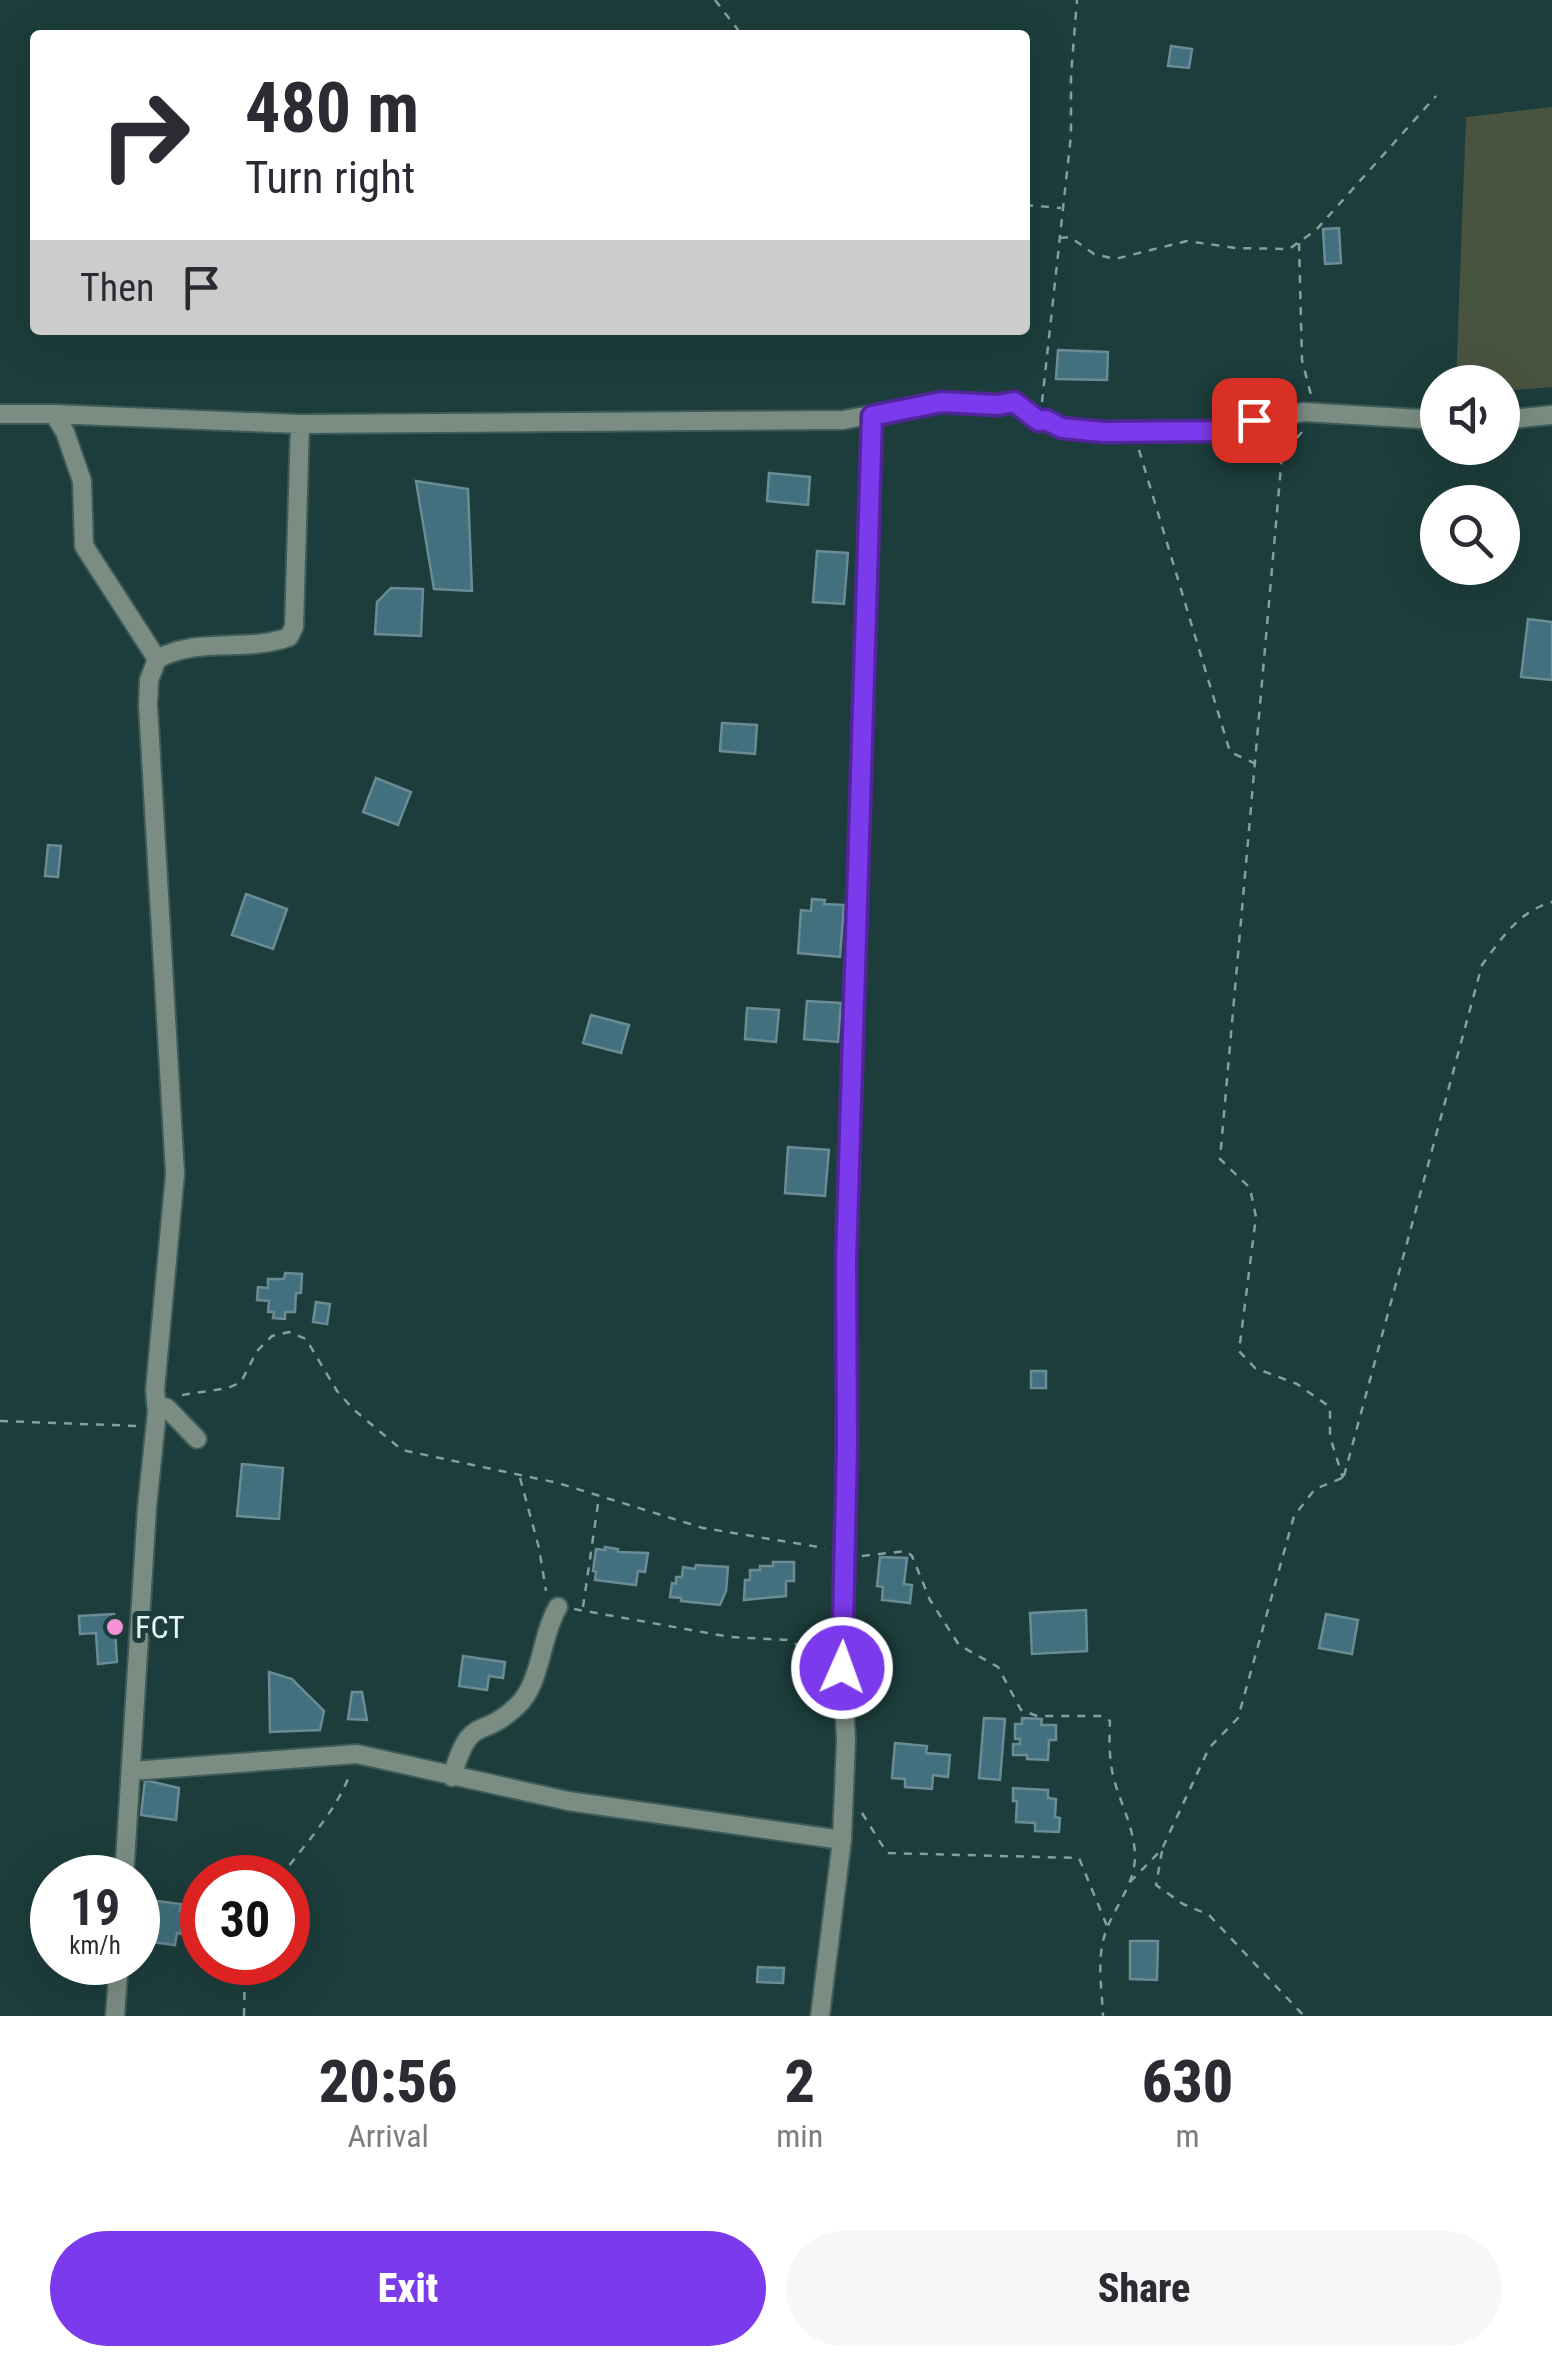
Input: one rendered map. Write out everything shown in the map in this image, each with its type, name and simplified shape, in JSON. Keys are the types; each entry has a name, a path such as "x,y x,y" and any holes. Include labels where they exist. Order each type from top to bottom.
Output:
{"street":[{"path":"0,414 300,424 843,420 941,402 1014,402 1039,421 1062,428 1133,432 1217,431 1254,420 1318,413 1420,419"},
{"path":"54,414 65,432 82,480 84,546 157,659"},
{"path":"1520,418 1552,415"},
{"path":"820,2016 842,1840 846,1739 842,1668 846,1262 872,416"},
{"path":"126,1855 147,1506 162,1406 175,1174 148,704 150,680 157,659 189,646 239,646 289,637 295,609 300,424"},
{"path":"162,1406 197,1439"},
{"path":"452,1777 459,1752 471,1731 516,1707 530,1689 548,1624 558,1608"},
{"path":"132,1771 357,1754 568,1801 842,1840"},
{"path":"115,2016 117,1985"}],"path":[{"path":"716,0 738,30"},
{"path":"1039,421 1071,135 1077,0"},
{"path":"1060,238 1070,236 1094,254 1115,258 1187,241 1276,250 1300,243 1349,195 1388,146 1436,96"},
{"path":"1030,205 1062,208"},
{"path":"1300,243 1302,360 1318,413 1282,455 1220,1159 1236,1170 1250,1188 1256,1218 1240,1350 1255,1368 1298,1384 1330,1407 1330,1436 1343,1478"},
{"path":"1133,432 1230,752 1256,764"},
{"path":"1343,1478 1482,965 1509,928 1536,906 1552,902"},
{"path":"162,1406 181,1395 228,1388 241,1382 258,1351 272,1336 288,1332 306,1339 337,1391 362,1418 402,1450 598,1495 703,1528 846,1551 906,1552 912,1556 930,1600 958,1645 998,1666 1021,1710 1037,1716 1108,1718 1114,1781 1130,1824 1134,1870 1107,1928 1100,1965 1103,2016"},
{"path":"0,1421 156,1426"},
{"path":"520,1476 552,1606 730,1637 787,1640 842,1668"},
{"path":"1304,2016 1209,1915 1183,1904 1156,1884 1162,1850 1209,1748 1238,1718 1294,1516 1315,1489 1343,1478"},
{"path":"583,1609 598,1495"},
{"path":"298,1855 332,1810 357,1754"},
{"path":"844,1786 887,1853 1078,1858 1107,1928"},
{"path":"1129,1884 1162,1850"},
{"path":"244,2016 245,1985"}],"green space":[{"path":"1552,107 1552,387 1520,390 1520,365 1457,365 1466,117"}],"building":[{"path":"1171,46 1192,49 1189,68 1168,66"},
{"path":"1339,228 1341,263 1325,264 1323,229"},
{"path":"1058,350 1108,352 1107,380 1056,379"},
{"path":"769,473 810,477 808,505 767,501"},
{"path":"416,481 468,489 472,591 434,589"},
{"path":"817,551 848,553 844,604 813,602"},
{"path":"391,588 423,589 421,636 375,634 377,602"},
{"path":"1528,619 1552,622 1552,680 1521,677"},
{"path":"722,723 757,725 755,754 720,751"},
{"path":"376,778 411,792 398,825 363,812"},
{"path":"48,845 61,846 58,877 45,876"},
{"path":"246,894 287,909 273,949 232,935"},
{"path":"812,899 844,905 840,957 798,953 801,910 811,911"},
{"path":"807,1001 841,1003 838,1042 804,1039"},
{"path":"747,1008 779,1010 776,1042 745,1039"},
{"path":"591,1015 629,1025 621,1053 583,1043"},
{"path":"788,1147 829,1150 825,1196 785,1193"},
{"path":"285,1273 302,1274 301,1293 296,1293 295,1312 285,1312 285,1319 273,1318 274,1312 268,1312 269,1301 257,1300 258,1287 268,1288 268,1279 284,1279"},
{"path":"316,1302 330,1304 327,1324 313,1322"},
{"path":"1031,1371 1046,1371 1046,1388 1031,1388"},
{"path":"242,1464 283,1468 279,1519 237,1516"},
{"path":"605,1547 618,1552 648,1553 645,1572 638,1571 636,1585 595,1580 596,1549"},
{"path":"880,1557 907,1558 904,1584 912,1585 910,1603 882,1600 883,1587 877,1586"},
{"path":"773,1562 794,1562 794,1581 786,1581 786,1596 744,1600 750,1570 773,1566"},
{"path":"696,1565 728,1567 720,1605 670,1597 672,1583 676,1584 676,1577 682,1577 683,1567 695,1569"},
{"path":"1086,1610 1087,1651 1032,1654 1030,1613"},
{"path":"114,1614 117,1662 98,1664 96,1633 80,1634 79,1616"},
{"path":"1326,1614 1358,1620 1352,1654 1319,1648"},
{"path":"463,1656 505,1662 503,1678 489,1676 487,1690 459,1686"},
{"path":"269,1672 292,1679 324,1711 320,1730 270,1732"},
{"path":"352,1692 362,1692 367,1720 348,1719"},
{"path":"984,1718 1005,1719 1000,1780 979,1778"},
{"path":"1022,1718 1042,1719 1041,1725 1056,1725 1056,1740 1049,1740 1048,1760 1013,1755 1013,1744 1020,1744 1020,1739 1015,1739 1015,1724 1022,1724"},
{"path":"895,1743 927,1746 926,1753 950,1755 948,1777 933,1775 932,1789 905,1787 905,1779 892,1778"},
{"path":"145,1780 179,1788 176,1820 141,1815"},
{"path":"1013,1788 1048,1790 1048,1798 1056,1799 1059,1832 1035,1831 1035,1823 1016,1822"},
{"path":"160,1901 180,1904 180,1934 177,1933 175,1945 160,1943"},
{"path":"1130,1941 1158,1941 1157,1980 1130,1979"},
{"path":"758,1967 784,1968 783,1983 757,1982"}],"place":[{"name":"FCT","path":"115,1627"}],"route":[{"path":"842,1668 846,1262 872,416 941,402 1014,402 1039,421 1062,428 1103,432 1217,431 1254,420"}]}
